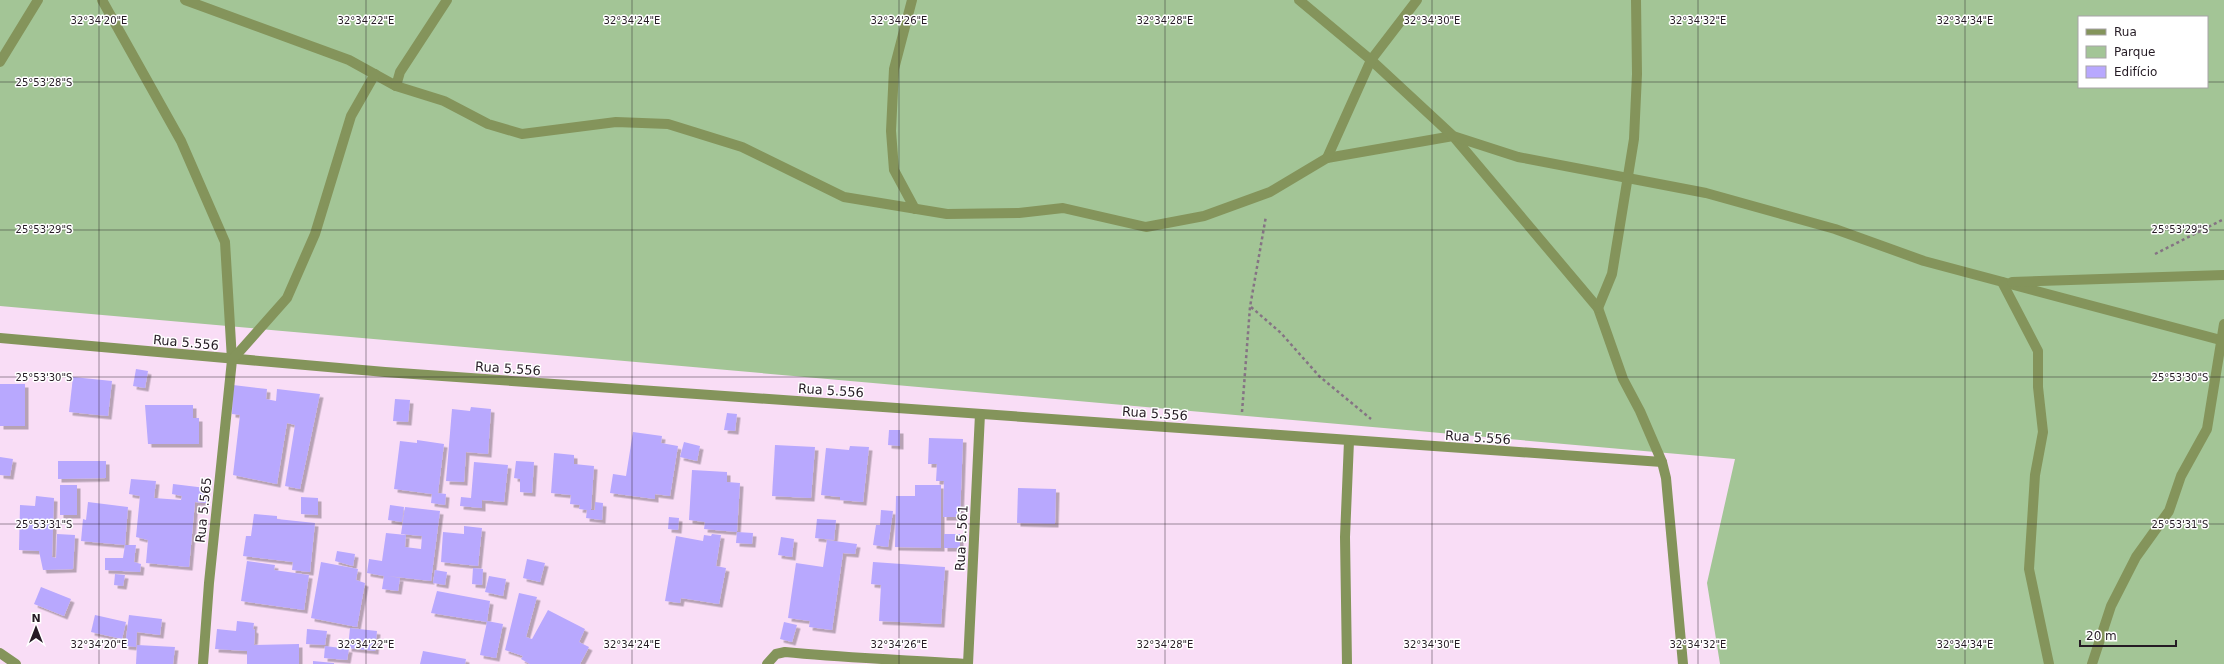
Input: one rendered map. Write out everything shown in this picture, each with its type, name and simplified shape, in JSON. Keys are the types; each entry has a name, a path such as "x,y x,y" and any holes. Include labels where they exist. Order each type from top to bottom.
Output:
{"street":[{"path":"0,62 38,0"},
{"name":"Rua 5.565","path":"102,0 181,141 225,242 232,360 209,582 203,664"},
{"path":"185,0 348,60 396,86 444,102 488,124 522,134 616,122 668,124 742,146 844,198 947,214 1019,213 1063,208 1146,227 1204,216 1270,192 1327,158 1453,136 1518,157 1706,193 1835,229 1924,261 2222,341"},
{"path":"396,86 400,72 447,0"},
{"path":"912,0 894,69 891,131 894,170 915,209"},
{"path":"1299,0 1371,60 1453,136 1598,308 1623,379 1640,411 1662,462 1666,478 1683,664"},
{"path":"1327,158 1371,60 1417,0"},
{"path":"1598,308 1612,274 1634,139 1637,74 1636,0"},
{"path":"232,360 287,298 315,234 351,116 375,74"},
{"path":"2002,282 2224,275"},
{"path":"2002,282 2038,351 2038,387 2043,432 2035,475 2028,569 2049,664"},
{"path":"2092,664 2111,606 2136,556 2169,511 2181,476 2208,429 2224,324"},
{"name":"Rua 5.556","path":"0,338 232,360 386,372 1662,462"},
{"name":"Rua 5.561","path":"968,664 980,414"},
{"path":"1347,664 1345,537 1349,441"},
{"path":"768,664 776,654 785,652 841,658 902,659 968,664"},
{"path":"0,653 16,664"}],"path":[{"path":"1240,432 1250,307 1270,192"},
{"path":"2149,257 2224,219"},
{"path":"1250,307 1281,333 1319,376 1372,420"}],"green space":[{"path":"0,0 2224,0 2224,664 1720,664 1707,583 1735,459 0,306"}],"building":[{"path":"136,369 148,371 145,388 133,386"},
{"path":"73,377 112,381 108,416 69,412"},
{"path":"0,384 25,384 25,426 0,426"},
{"path":"233,385 267,389 266,399 276,401 277,389 320,394 300,489 285,486 295,425 287,423 277,484 233,475 240,415 232,414"},
{"path":"395,399 410,400 408,422 393,421"},
{"path":"145,405 193,405 193,418 199,418 199,444 148,444"},
{"path":"471,407 491,409 488,454 466,452 464,482 446,481 452,409 470,411"},
{"path":"727,413 737,414 735,431 724,430"},
{"path":"889,430 900,430 900,446 888,445"},
{"path":"633,432 662,436 661,443 678,446 670,496 655,494 655,499 610,493 613,474 626,476"},
{"path":"929,438 963,439 960,517 943,517 944,481 936,481 937,464 928,464"},
{"path":"417,440 444,444 438,493 446,494 445,505 431,503 432,494 394,489 400,441 417,443"},
{"path":"684,442 700,446 697,461 680,457"},
{"path":"775,445 815,447 811,498 772,496"},
{"path":"850,446 869,447 863,502 840,500 840,497 821,495 826,448 849,450"},
{"path":"554,453 574,455 574,464 594,466 591,510 595,510 595,502 603,503 602,520 586,518 587,510 579,509 580,505 570,504 571,495 551,493"},
{"path":"0,457 13,459 10,476 0,475"},
{"path":"58,461 106,461 106,478 58,479"},
{"path":"516,461 534,462 532,493 520,492 520,479 514,478"},
{"path":"474,462 508,465 504,502 482,500 482,508 460,506 461,497 471,498"},
{"path":"692,470 727,472 727,482 740,483 737,532 704,529 705,522 689,520"},
{"path":"131,479 156,481 154,498 181,500 182,496 172,494 173,484 206,488 206,503 195,502 189,567 146,563 148,540 136,537 140,496 129,494"},
{"path":"60,485 77,485 77,515 60,515"},
{"path":"915,485 941,485 941,548 895,547 896,496 915,496"},
{"path":"1018,488 1056,489 1055,524 1017,523"},
{"path":"36,496 54,498 52,557 56,558 57,534 75,535 73,569 43,570 39,551 19,550 20,505 35,506"},
{"path":"301,497 318,498 318,515 301,514"},
{"path":"88,502 128,507 125,545 81,541 83,519 86,520"},
{"path":"390,505 404,507 402,522 388,520"},
{"path":"405,507 440,511 431,581 388,576 400,578 398,591 382,589 384,576 367,573 369,559 382,561 386,533 406,535 405,547 421,549 422,536 401,534"},
{"path":"881,510 893,511 888,547 873,545 876,525 880,525"},
{"path":"254,514 277,516 277,519 315,523 310,572 292,570 293,562 243,556 246,536 251,536"},
{"path":"669,517 679,518 678,530 668,529"},
{"path":"817,519 836,520 834,540 815,538"},
{"path":"464,526 482,528 478,566 441,562 443,532 464,534"},
{"path":"737,532 753,533 752,544 736,543"},
{"path":"712,534 721,535 716,566 726,568 719,604 681,598 680,603 665,601 676,536 703,541 704,535 711,536"},
{"path":"944,534 960,534 960,548 944,548"},
{"path":"781,537 794,539 792,557 778,555"},
{"path":"827,540 857,544 855,554 843,553 832,630 809,627 810,621 788,618 796,563 823,567"},
{"path":"125,545 136,545 134,562 141,564 140,572 105,570 105,558 123,558"},
{"path":"337,551 355,554 353,566 335,561"},
{"path":"527,559 545,563 540,582 523,578"},
{"path":"247,561 275,565 274,570 309,575 304,610 241,601"},
{"path":"321,562 358,569 356,580 365,583 357,627 311,618"},
{"path":"873,562 945,567 941,624 879,621 881,585 871,584"},
{"path":"473,568 483,569 482,585 472,584"},
{"path":"435,570 447,572 445,585 433,583"},
{"path":"115,574 125,575 123,586 114,585"},
{"path":"489,576 506,579 503,596 485,592"},
{"path":"41,587 71,599 64,616 34,604"},
{"path":"437,591 490,601 487,621 503,624 496,658 480,655 487,622 431,613"},
{"path":"519,593 537,597 526,637 532,639 548,610 585,629 579,642 589,647 580,664 530,664 521,659 523,656 505,650"},
{"path":"95,615 126,622 122,639 91,632"},
{"path":"129,615 162,619 160,635 137,632 136,647 125,646"},
{"path":"237,621 254,623 254,645 299,644 299,664 247,664 247,651 215,649 217,629 236,631"},
{"path":"784,622 797,625 792,642 780,639"},
{"path":"350,628 377,631 375,651 348,648"},
{"path":"307,629 327,631 325,645 306,644"},
{"path":"137,645 175,647 173,664 136,664"},
{"path":"325,646 349,649 347,660 324,658"},
{"path":"423,651 466,659 465,664 420,664"},
{"path":"313,661 334,663 334,664 313,664"}]}
